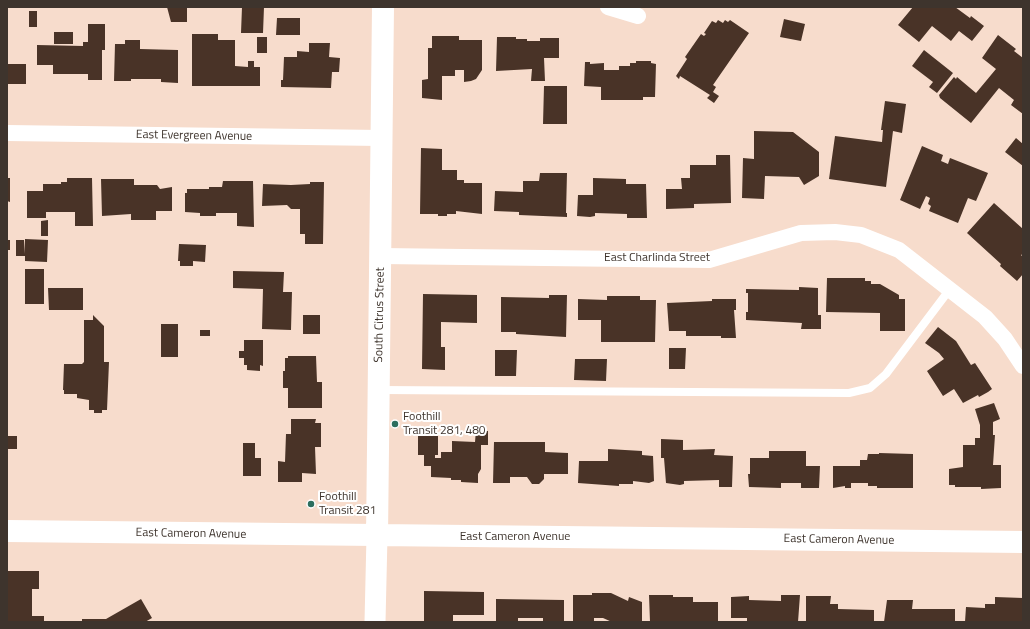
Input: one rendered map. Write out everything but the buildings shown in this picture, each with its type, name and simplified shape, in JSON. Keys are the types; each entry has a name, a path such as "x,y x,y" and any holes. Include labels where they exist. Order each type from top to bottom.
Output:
{"main road":[{"name":"South Citrus Street","path":"377,536 381,256 382,7"},
{"name":"East Cameron Avenue","path":"7,531 1023,542"}],"street":[{"path":"608,7 638,16"},
{"name":"East Evergreen Avenue","path":"7,134 381,138"},
{"name":"East Charlinda Street","path":"381,256 709,260 801,233 835,232 861,235 899,250 985,317 1005,339 1023,366"},
{"name":"South Citrus Street","path":"375,622 377,536"}],"lane":[{"path":"379,390 849,393 870,388 886,374 950,290"}],"place":[{"name":"Foothill Transit 281, 480","path":"395,424"},
{"name":"Foothill Transit 281","path":"311,504"}]}
